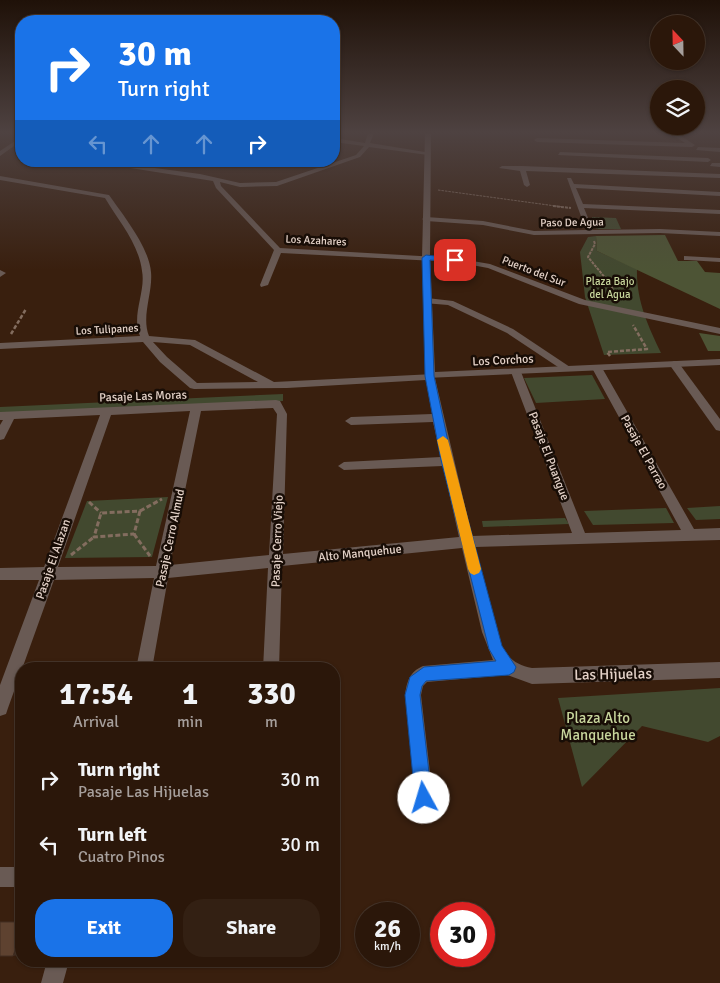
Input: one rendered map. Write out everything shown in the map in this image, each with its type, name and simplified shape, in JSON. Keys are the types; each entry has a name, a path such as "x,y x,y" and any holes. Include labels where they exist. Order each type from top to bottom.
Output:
{"street":[{"path":"5,179 107,196 141,251 147,272 141,327 147,339 192,342 273,385"},
{"path":"209,179 240,185 277,184 292,179"},
{"path":"427,179 426,258 430,376 437,418 446,460 496,649 509,667"},
{"path":"525,179 527,185"},
{"path":"569,179 591,233"},
{"name":"Los Azahares","path":"216,181 218,186 278,250 426,258"},
{"path":"572,186 720,194"},
{"path":"581,208 720,212"},
{"name":"Paso De Agua","path":"426,219 483,223 534,234 660,231 720,234"},
{"path":"264,285 278,250"},
{"name":"Puerto del Sur","path":"426,258 455,260 490,266 582,302 620,312 720,331"},
{"path":"687,258 720,260"},
{"path":"428,301 450,303 510,330 568,369"},
{"name":"Los Tulipanes","path":"2,346 147,339 159,354 194,386 287,385"},
{"name":"Los Corchos","path":"287,385 720,362"},
{"path":"674,364 720,427"},
{"name":"Pasaje El Parrao","path":"597,368 691,536"},
{"name":"Pasaje El Puangue","path":"516,372 581,539"},
{"name":"Pasaje Las Moras","path":"5,416 276,404 282,414"},
{"name":"Pasaje Cerro Almud","path":"145,662 196,408"},
{"name":"Pasaje El Alazan","path":"17,662 107,412"},
{"name":"Pasaje Cerro Viejo","path":"271,662 282,414"},
{"path":"0,436 5,416"},
{"path":"351,421 437,418"},
{"path":"344,466 446,460"},
{"name":"Alto Manquehue","path":"0,574 162,572 467,542 720,534"},
{"name":"Pasaje El Alazan","path":"0,708 15,666"},
{"path":"426,816 413,695 415,682 424,674 509,667"},
{"name":"Las Hijuelas","path":"509,667 520,674 532,676 720,670"},
{"path":"0,877 15,877"},
{"path":"52,983 56,967"}],"path":[{"path":"427,188 581,208"},
{"path":"2,346 26,309"},
{"path":"140,511 134,534 124,535 94,537 101,513 140,511"},
{"path":"134,534 162,572"}],"green space":[{"path":"592,217 616,218 621,229 595,228"},
{"path":"665,235 678,261 697,261 705,272 720,273 720,309 597,251 596,236"},
{"name":"Plaza Bajo del Agua","path":"596,236 597,251 637,269 638,291 647,323 661,353 604,355 585,297 580,252 588,237"},
{"path":"699,333 720,336 720,351 708,351"},
{"path":"592,375 605,399 536,403 524,378"},
{"path":"283,394 283,401 0,413 0,407"},
{"path":"168,497 152,557 65,558 87,501"},
{"path":"720,506 720,519 696,520 687,508"},
{"path":"666,508 674,523 593,525 584,511"},
{"path":"565,518 569,524 483,527 482,521"},
{"name":"Plaza Alto Manquehue","path":"720,688 720,736 708,742 642,726 582,787 558,698"}],"building":[{"path":"0,922 15,922 15,950 13,956 0,956"}],"slow traffic":[{"path":"443,440 446,460 474,569"}],"route":[{"path":"424,798 413,695 415,682 424,674 509,667 501,659 496,649 446,460 430,376 426,258 455,260"}]}
